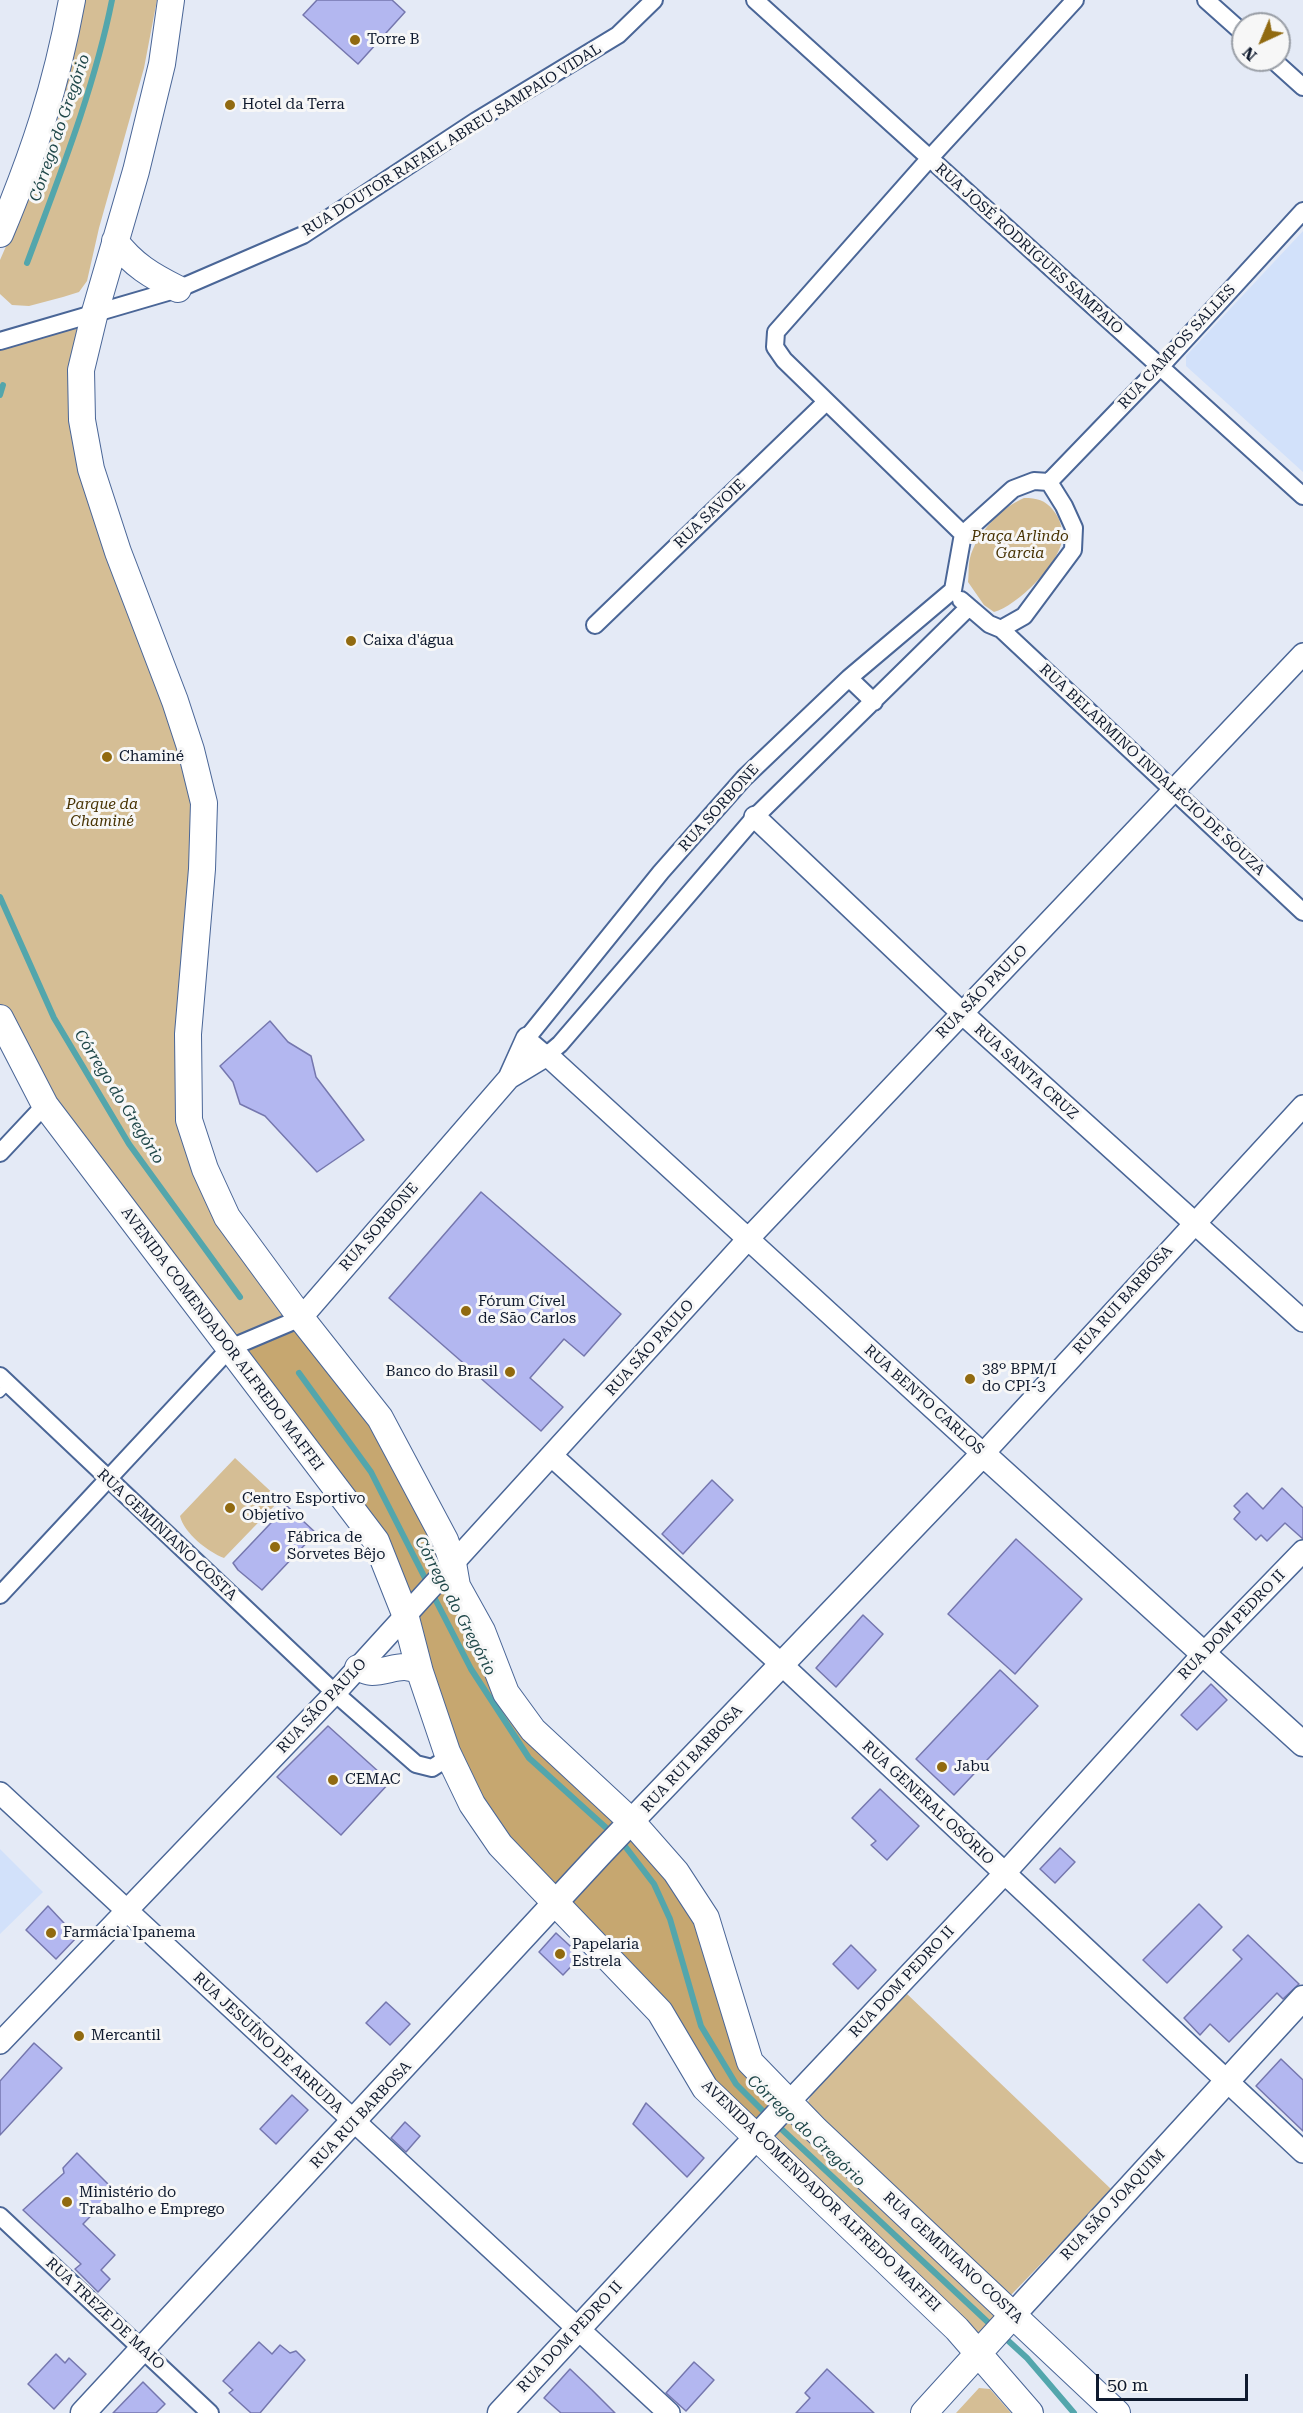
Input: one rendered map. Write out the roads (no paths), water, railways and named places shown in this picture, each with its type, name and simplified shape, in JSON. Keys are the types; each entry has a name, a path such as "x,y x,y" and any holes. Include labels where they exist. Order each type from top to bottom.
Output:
{"main road":[{"path":"0,234 36,146 48,106 72,0"},
{"path":"171,0 162,64 136,171 95,312 81,370 82,420 91,469 118,552 175,701 191,750 204,803 202,869 188,1034 189,1120 205,1169 227,1217 301,1318 380,1418 445,1540 457,1586 482,1631 506,1693 533,1730 676,1872 706,1918 750,2062 785,2105"},
{"path":"115,242 129,261 178,289"},
{"name":"AVENIDA COMENDADOR ALFREDO MAFFEI","path":"0,1018 45,1105 376,1541 411,1608 420,1672 447,1752 472,1804 500,1845 660,2012 705,2088 760,2134 957,2329 982,2346 1030,2413"},
{"name":"RUA BENTO CARLOS","path":"983,1454 1303,1744"},
{"name":"RUA RUI BARBOSA","path":"83,2413 355,2123 602,1852 983,1454"},
{"path":"358,1668 373,1672 392,1667 413,1668 420,1672"},
{"name":"RUA SÃO JOAQUIM","path":"924,2413 982,2346 1303,1998"},
{"name":"RUA DOM PEDRO II","path":"500,2413 785,2105"},
{"name":"RUA GEMINIANO COSTA","path":"785,2105 816,2130 1009,2318 1118,2413"}],"street":[{"name":"RUA DOUTOR RAFAEL ABREU SAMPAIO VIDAL","path":"0,341 178,289 303,235 476,121 618,35 654,0"},
{"name":"RUA JOSÉ RODRIGUES SAMPAIO","path":"755,0 1303,496"},
{"path":"963,534 825,403 775,347 776,332 929,159 1075,0"},
{"path":"1206,0 1231,22"},
{"path":"1286,72 1303,87"},
{"name":"RUA CAMPOS SALLES","path":"1049,482 1160,367 1303,211"},
{"name":"RUA SAVOIE","path":"595,625 825,403"},
{"path":"1034,481 1049,482 1074,528 1073,550 1024,616 1001,628 989,624 968,608 953,590 963,534 1013,489 1034,481"},
{"name":"RUA SORBONE","path":"230,1348 301,1318 508,1078 527,1038 661,872 744,778 849,678 953,590"},
{"name":"RUA SORBONE","path":"508,1078 547,1055 560,1044 754,817 968,608"},
{"name":"RUA BELARMINO INDALÉCIO DE SOUZA","path":"1001,628 1303,912"},
{"name":"RUA SÃO PAULO","path":"0,2043 335,1693 748,1239 1174,793 1303,654"},
{"path":"849,678 874,702"},
{"name":"RUA SANTA CRUZ","path":"754,817 962,1013 1303,1322"},
{"path":"527,1038 547,1055"},
{"name":"RUA BENTO CARLOS","path":"547,1055 983,1454"},
{"path":"0,1153 45,1105"},
{"name":"RUA RUI BARBOSA","path":"983,1454 1303,1106"},
{"path":"0,1595 230,1348"},
{"name":"RUA GEMINIANO COSTA","path":"3,1384 108,1478 335,1693 424,1768 432,1768 443,1761 447,1752"},
{"name":"RUA GENERAL OSÓRIO","path":"552,1456 781,1664 1303,2152"},
{"name":"RUA DOM PEDRO II","path":"785,2105 1004,1874 1204,1653 1303,1551"},
{"name":"RUA JESUÍNO DE ARRUDA","path":"0,1793 669,2413"},
{"name":"RUA TREZE DE MAIO","path":"0,2216 210,2413"}],"waterway":[{"name":"Córrego do Gregório","path":"27,263 86,100 112,0"},
{"name":"Córrego do Gregório","path":"0,395 3,385"},
{"name":"Córrego do Gregório","path":"0,897 54,1018 129,1144 240,1297"},
{"name":"Córrego do Gregório","path":"299,1373 371,1472 428,1584"},
{"name":"Córrego do Gregório","path":"432,1593 471,1669 529,1758 613,1834"},
{"name":"Córrego do Gregório","path":"621,1841 654,1884 670,1919 701,2026 736,2084 768,2116"},
{"name":"Córrego do Gregório","path":"775,2123 993,2327"},
{"name":"Córrego do Gregório","path":"1003,2336 1027,2358 1074,2413"}],"place":[{"name":"Torre B","path":"355,40"},
{"name":"Hotel da Terra","path":"230,105"},
{"name":"Caixa d'água","path":"351,641"},
{"name":"Chaminé","path":"107,757"},
{"name":"Fórum Cível de São Carlos","path":"466,1311"},
{"name":"Banco do Brasil","path":"510,1372"},
{"name":"38º BPM/I do CPI-3","path":"970,1379"},
{"name":"Centro Esportivo Objetivo","path":"230,1508"},
{"name":"Fábrica de Sorvetes Bêjo","path":"275,1547"},
{"name":"Jabu","path":"942,1767"},
{"name":"CEMAC","path":"333,1780"},
{"name":"Farmácia Ipanema","path":"51,1933"},
{"name":"Papelaria Estrela","path":"560,1954"},
{"name":"Mercantil","path":"79,2036"},
{"name":"Ministério do Trabalho e Emprego","path":"67,2202"}],"park label":[{"name":"Praça Arlindo Garcia","path":"1020,546"},
{"name":"Parque da Chaminé","path":"102,814"}]}
